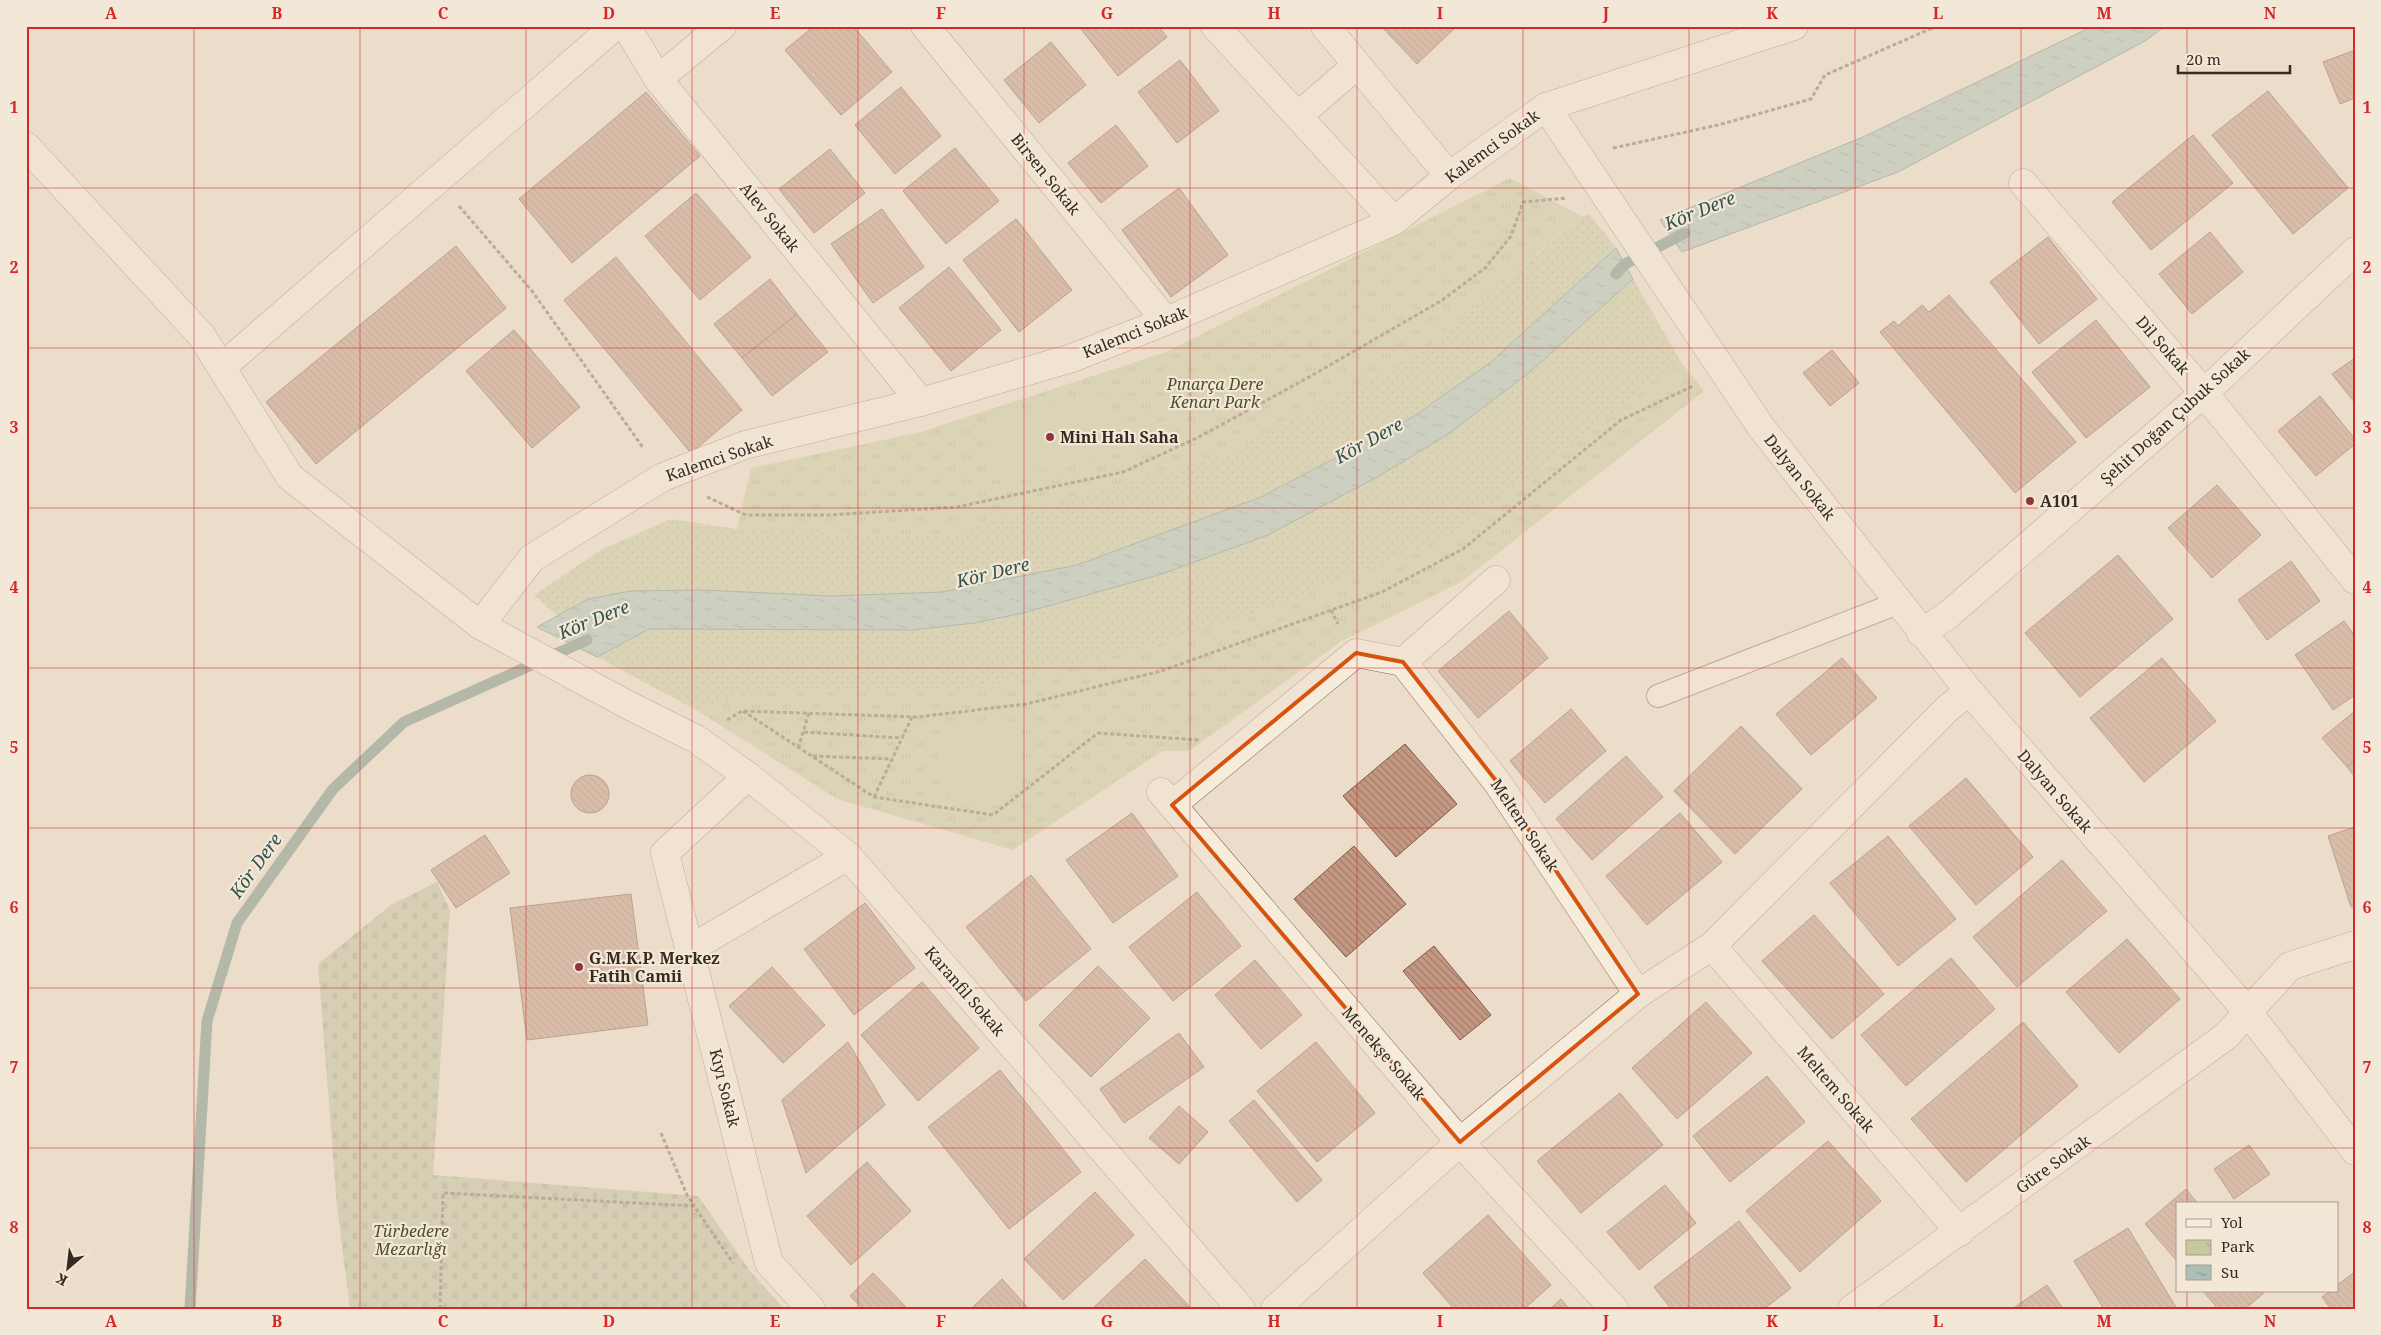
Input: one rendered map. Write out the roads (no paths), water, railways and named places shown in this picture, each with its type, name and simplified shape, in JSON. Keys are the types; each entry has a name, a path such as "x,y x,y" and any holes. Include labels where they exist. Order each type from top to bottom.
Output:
{"street":[{"path":"222,367 615,26"},
{"name":"Alev Sokak","path":"626,26 658,79 921,402"},
{"path":"658,79 722,26"},
{"name":"Birsen Sokak","path":"925,26 1166,321"},
{"path":"1325,26 1449,176"},
{"name":"Kalemci Sokak","path":"480,625 532,558 663,477 745,445 921,402 1072,358 1166,321 1394,221 1449,176 1546,107 1794,26"},
{"path":"1225,29 1298,116 1394,221"},
{"path":"1298,116 1357,65"},
{"name":"Dalyan Sokak","path":"1546,107 1761,427 1921,633 1969,691 2247,1011 2355,1150"},
{"name":"Karanfil Sokak","path":"26,146 201,335 290,477 480,625 628,705 696,739 748,776 848,856 1241,1309"},
{"name":"Dil Sokak","path":"2022,183 2204,393 2355,580"},
{"name":"Şehit Doğan Çubuk Sokak","path":"1921,633 1948,615 2204,393 2355,251"},
{"path":"1403,662 1496,580"},
{"name":"Menekşe Sokak","path":"1403,662 1356,653 1166,799 1460,1142 1614,1309"},
{"name":"Meltem Sokak","path":"1403,662 1497,782 1638,994"},
{"path":"1275,1309 1460,1142 1638,994 1712,946 1947,709 1969,691"},
{"name":"Kıyı Sokak","path":"748,776 666,853 769,1263 811,1309"},
{"path":"690,949 848,856"},
{"name":"Güre Sokak","path":"1852,1309 2226,1036 2290,966 2355,945"},
{"name":"Meltem Sokak","path":"1712,946 1960,1232"}],"lane":[{"path":"1658,696 1898,603"}],"water":[{"path":"2093,26 2165,26 2145,41 1898,172 1682,252 1660,220 1863,137"},
{"path":"1616,248 1633,279 1531,371 1450,433 1379,476 1268,535 1162,574 1023,613 975,623 912,630 649,629 597,657 537,627 588,599 631,591 704,590 831,596 942,592 1077,565 1261,497 1411,418 1491,362"}],"waterway":[{"name":"Kör Dere","path":"1616,274 1625,264 1685,233"},
{"name":"Kör Dere","path":"190,1309 207,1021 237,923 333,789 404,722 587,640"}],"place":[{"name":"Mini Halı Saha","path":"1050,437"},
{"name":"A101","path":"2030,501"},
{"name":"G.M.K.P. Merkez Fatih Camii","path":"579,967"}],"park label":[{"name":"Pınarça Dere Kenarı Park","path":"1215,393"},
{"name":"Türbedere Mezarlığı","path":"411,1240"}]}
